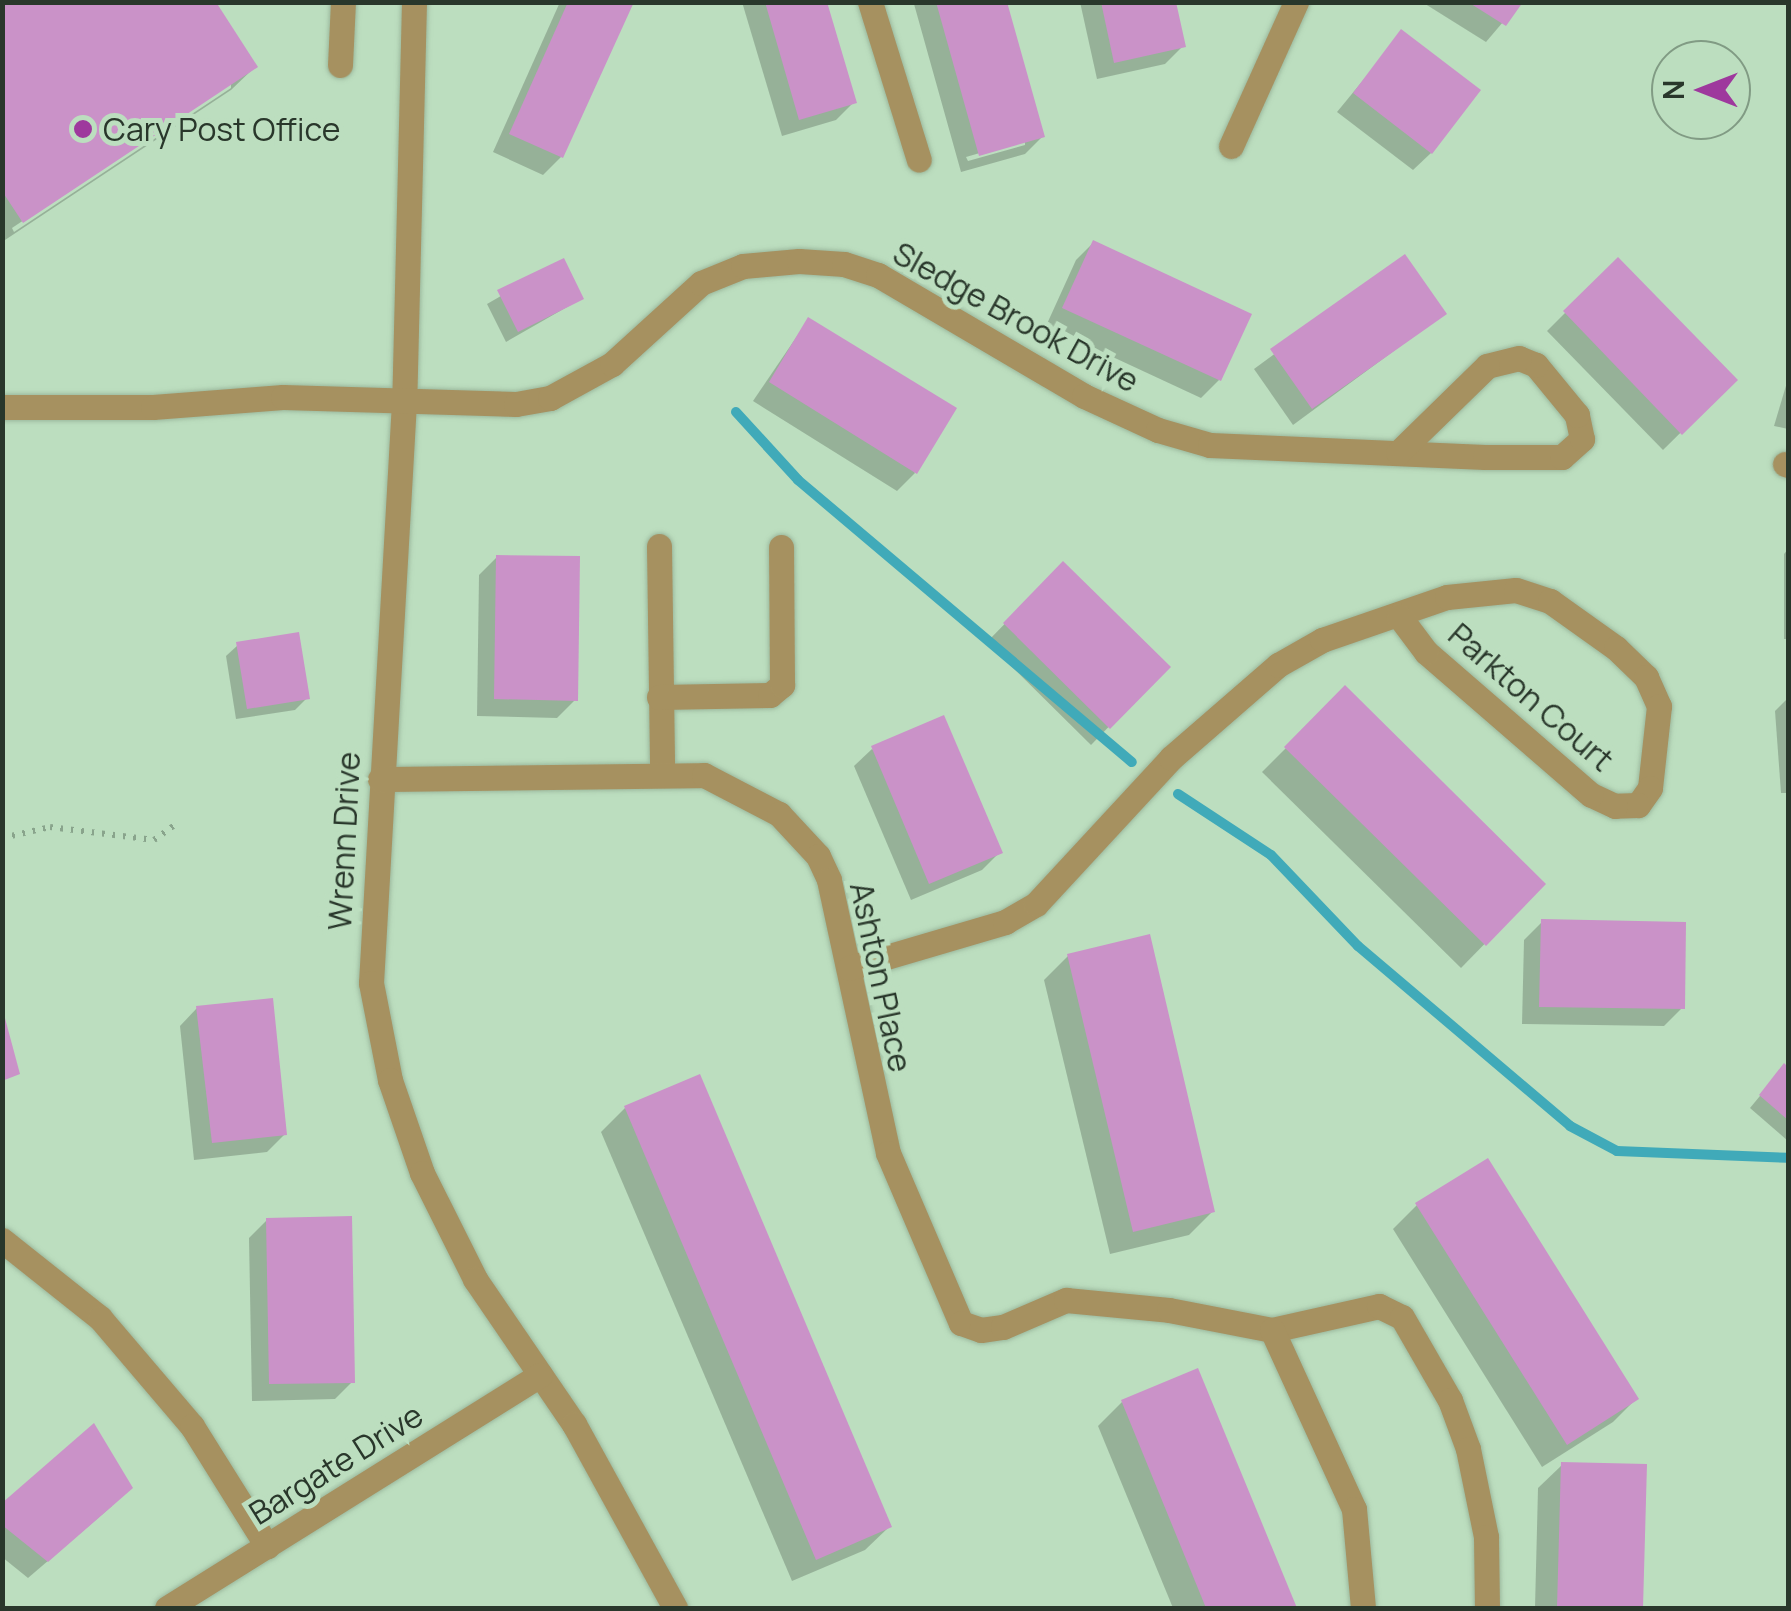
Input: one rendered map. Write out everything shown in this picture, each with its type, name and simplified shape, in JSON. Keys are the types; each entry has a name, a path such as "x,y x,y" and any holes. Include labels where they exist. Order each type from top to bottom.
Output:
{"street":[{"path":"340,66 343,2"},
{"name":"Wrenn Drive","path":"414,2 404,402 371,983 390,1080 418,1164 475,1279 540,1375 675,1608"},
{"path":"870,2 919,160"},
{"path":"1231,146 1296,2"},
{"name":"Sledge Brook Drive","path":"2,407 153,407 283,397 516,404 550,398 612,364 701,283 743,266 799,261 844,264 878,275 1084,396 1158,430 1210,445 1398,453 1562,457 1582,439 1577,415 1536,365 1519,358 1487,366 1398,453"},
{"path":"659,546 662,773"},
{"path":"659,698 770,695 782,684 781,547"},
{"name":"Parkton Court","path":"848,968 1005,922 1036,904 1237,696 1322,640 1446,597 1503,590 1550,601 1588,626 1646,677 1658,706 1650,788 1638,805 1615,806 1590,796 1426,652 1399,616"},
{"name":"Ashton Place","path":"380,779 662,773 731,784 798,829 829,880 888,1152 961,1322 981,1330 1003,1327 1066,1300 1102,1301 1272,1330"},
{"path":"2,1240 100,1318 192,1426 267,1546"},
{"path":"1362,1608 1354,1509 1272,1330 1378,1306 1402,1316 1450,1400 1468,1449 1486,1537 1487,1608"},
{"name":"Bargate Drive","path":"167,1608 540,1375"}],"path":[{"path":"2,838 50,827 154,840 173,826"}],"building":[{"name":"Cary Post Office","path":"2,2 216,2 258,67 23,223 2,191"},
{"path":"568,2 634,2 563,158 509,134"},
{"path":"765,2 827,2 857,103 799,120"},
{"path":"936,2 1007,2 1045,137 979,156"},
{"path":"1101,2 1176,2 1186,47 1114,63"},
{"path":"1468,2 1523,2 1506,26"},
{"path":"1401,29 1481,90 1432,154 1353,93"},
{"path":"1093,240 1252,314 1221,381 1062,308"},
{"path":"1405,254 1447,314 1312,409 1270,349"},
{"path":"1618,257 1738,380 1682,435 1563,311"},
{"path":"564,258 584,299 518,332 497,290"},
{"path":"808,317 957,408 917,474 769,382"},
{"path":"496,555 580,556 578,701 494,699"},
{"path":"1063,561 1171,667 1110,729 1003,623"},
{"path":"299,632 310,699 247,709 236,642"},
{"path":"1345,685 1546,884 1486,946 1284,747"},
{"path":"944,715 1003,853 929,884 871,746"},
{"path":"1541,919 1686,922 1685,1009 1539,1007"},
{"path":"1150,934 1215,1212 1133,1232 1067,954"},
{"path":"273,998 287,1135 212,1143 196,1006"},
{"path":"2,1007 20,1074 2,1081"},
{"path":"1784,1063 1788,1067 1788,1120 1759,1095"},
{"path":"700,1074 892,1527 816,1560 624,1106"},
{"path":"1488,1158 1639,1399 1567,1445 1415,1203"},
{"path":"352,1216 355,1383 269,1384 266,1218"},
{"path":"1198,1368 1297,1608 1206,1608 1121,1400"},
{"path":"94,1423 133,1488 48,1562 2,1525 2,1503"},
{"path":"1561,1462 1647,1464 1643,1608 1557,1608"}],"waterway":[{"path":"736,412 798,480 1132,762"},
{"path":"1178,794 1271,855 1358,946 1570,1126 1617,1151 1788,1158"}],"place":[{"name":"Cary Post Office","path":"83,129"}]}
